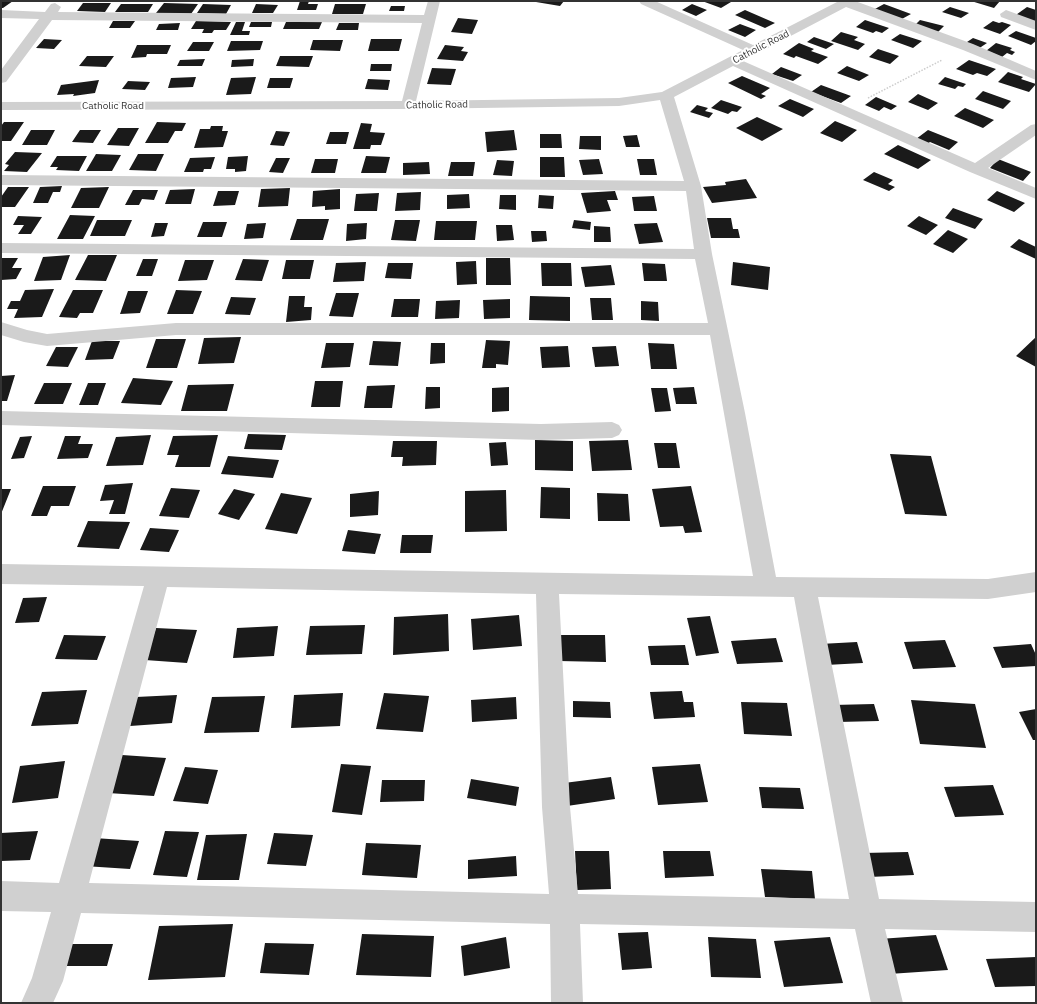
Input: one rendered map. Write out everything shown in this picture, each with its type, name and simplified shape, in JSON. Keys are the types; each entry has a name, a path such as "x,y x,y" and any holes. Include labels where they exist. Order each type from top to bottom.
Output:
{"street":[{"path":"1,79 59,1"},
{"path":"408,105 434,1"},
{"path":"644,1 754,50"},
{"path":"848,2 968,47 1036,76"},
{"name":"Catholic Road","path":"1,106 408,105 619,102 641,100 666,95 848,2"},
{"path":"1,14 47,16 430,19"},
{"path":"1006,14 1036,26"},
{"path":"733,61 976,169 1036,194"},
{"path":"666,95 693,186 703,254 735,413 766,586"},
{"path":"976,169 1036,128"},
{"path":"1,180 693,186"},
{"path":"1,248 703,254"},
{"path":"1,328 24,336 47,340 176,329 717,329"},
{"path":"1,418 541,432 612,430"},
{"path":"1,574 547,584 988,589 1036,582"},
{"path":"37,1003 47,981 158,578"},
{"path":"547,584 556,807 565,909 567,1003"},
{"path":"804,586 867,914 887,1003"},
{"path":"1,896 565,909 1036,917"}],"path":[{"path":"846,110 968,47"}],"building":[{"path":"1,1 13,1 1,8"},
{"path":"300,1 309,1 308,4 318,4 316,10 297,10"},
{"path":"564,1 560,6 536,2"},
{"path":"702,1 727,1 731,2 721,8"},
{"path":"971,1 1000,1 994,8"},
{"path":"83,3 111,3 105,12 77,11"},
{"path":"164,3 198,4 191,14 156,13"},
{"path":"121,4 153,4 148,12 115,12"},
{"path":"203,4 231,5 226,14 197,13"},
{"path":"256,4 278,5 273,13 252,13"},
{"path":"335,4 366,4 363,14 332,14"},
{"path":"692,4 707,10 696,16 682,10"},
{"path":"884,4 911,14 900,20 873,10"},
{"path":"391,6 405,6 404,11 389,11"},
{"path":"950,7 969,13 961,18 942,12"},
{"path":"1027,7 1036,10 1036,22 1013,17"},
{"path":"745,10 775,23 765,28 735,15"},
{"path":"458,18 478,20 472,34 451,32"},
{"path":"865,20 889,28 882,33 876,31 873,33 856,27"},
{"path":"920,20 944,26 938,32 914,26"},
{"path":"113,21 135,21 130,28 109,28"},
{"path":"196,21 231,22 226,30 214,30 212,33 202,33 204,29 191,29"},
{"path":"993,21 1011,25 1000,34 983,28"},
{"path":"236,22 245,22 242,31 250,31 249,35 230,35"},
{"path":"251,22 272,22 271,27 249,27"},
{"path":"286,22 322,22 319,29 283,29"},
{"path":"180,23 178,30 156,30 159,24"},
{"path":"339,23 359,23 358,30 336,30"},
{"path":"740,24 756,30 745,37 728,30"},
{"path":"1016,31 1036,38 1036,41 1031,45 1008,36"},
{"path":"841,32 858,37 854,40 865,44 858,50 831,41"},
{"path":"900,34 922,41 913,48 891,40"},
{"path":"814,37 834,44 826,49 807,42"},
{"path":"973,38 987,43 978,49 964,44"},
{"path":"44,39 62,40 54,49 36,48"},
{"path":"371,39 402,39 399,51 368,51"},
{"path":"313,40 343,40 340,51 310,50"},
{"path":"231,41 263,41 260,50 227,51"},
{"path":"193,42 214,42 209,51 187,51"},
{"path":"799,43 814,49 811,51 828,57 818,64 796,56 794,58 783,54"},
{"path":"996,43 1012,48 1010,50 1015,52 1012,55 1007,53 1002,57 986,51"},
{"path":"137,45 171,45 167,54 147,54 146,57 131,58"},
{"path":"445,45 464,47 461,51 468,52 463,61 437,59"},
{"path":"878,49 899,56 890,64 869,57"},
{"path":"87,56 114,56 106,67 79,66"},
{"path":"280,56 313,56 309,67 276,66"},
{"path":"205,59 202,66 177,66 180,60"},
{"path":"254,59 253,66 231,67 232,60"},
{"path":"969,60 996,69 987,76 977,73 973,75 956,69"},
{"path":"371,64 392,64 391,71 370,71"},
{"path":"847,66 869,75 859,81 837,73"},
{"path":"781,67 802,75 793,81 772,74"},
{"path":"432,68 456,69 451,85 427,84"},
{"path":"1008,72 1023,77 1021,79 1036,84 1029,92 998,82"},
{"path":"742,76 770,88 761,94 766,96 761,99 728,83"},
{"path":"196,77 193,87 168,88 171,78"},
{"path":"256,77 251,94 226,95 231,78"},
{"path":"945,77 966,84 963,87 958,86 955,89 938,84"},
{"path":"270,78 293,78 290,88 267,88"},
{"path":"368,79 390,80 388,90 365,89"},
{"path":"99,80 95,93 73,96 74,94 57,95 61,85"},
{"path":"128,81 150,82 145,90 122,89"},
{"path":"821,85 851,96 841,103 811,92"},
{"path":"983,91 1011,101 1003,109 975,99"},
{"path":"918,94 938,103 928,110 908,102"},
{"path":"876,97 897,106 891,110 884,107 879,111 865,105"},
{"path":"790,99 814,109 803,117 778,106"},
{"path":"721,100 742,107 737,112 732,111 728,114 711,108"},
{"path":"697,105 708,108 705,111 713,113 709,118 690,112"},
{"path":"965,108 994,120 983,128 954,116"},
{"path":"757,117 783,129 762,141 736,128"},
{"path":"835,121 857,130 842,142 820,133"},
{"path":"4,122 24,122 11,141 1,141 1,126"},
{"path":"157,122 186,123 182,131 175,131 168,143 145,143"},
{"path":"361,123 372,124 370,132 385,133 381,145 371,145 370,149 353,149"},
{"path":"211,126 223,126 222,131 228,131 223,147 194,148 200,129 210,129"},
{"path":"118,128 139,128 129,146 107,145"},
{"path":"31,130 55,130 47,145 22,145"},
{"path":"80,130 101,130 93,143 72,142"},
{"path":"514,130 517,150 487,152 485,132"},
{"path":"928,130 958,142 949,150 930,142 927,144 916,139"},
{"path":"276,131 290,132 284,146 270,145"},
{"path":"330,132 349,132 346,144 326,144"},
{"path":"540,134 561,134 562,148 540,148"},
{"path":"637,135 640,147 626,147 623,136"},
{"path":"580,136 601,136 601,150 579,149"},
{"path":"898,145 931,160 918,169 884,154"},
{"path":"15,152 42,153 27,172 4,171 9,165 5,164"},
{"path":"96,154 121,155 112,171 86,171"},
{"path":"138,154 164,154 156,171 129,170"},
{"path":"57,156 87,156 79,171 56,170 58,167 50,167"},
{"path":"248,156 246,171 235,172 235,169 226,169 228,157"},
{"path":"366,156 390,157 386,173 361,173"},
{"path":"215,157 211,169 204,169 203,172 184,172 190,158"},
{"path":"540,157 564,157 565,177 540,177"},
{"path":"276,158 290,158 283,173 269,172"},
{"path":"315,159 338,159 335,173 311,173"},
{"path":"599,159 603,174 583,175 579,160"},
{"path":"637,159 654,159 657,175 640,175"},
{"path":"998,159 1031,172 1023,181 990,168"},
{"path":"497,160 514,161 512,176 493,175"},
{"path":"429,162 430,174 403,175 403,163"},
{"path":"451,162 475,162 473,176 448,176"},
{"path":"874,172 893,180 888,184 895,187 889,191 863,180"},
{"path":"746,179 757,198 712,203 703,187 726,185 725,182"},
{"path":"62,186 60,192 53,192 48,203 33,203 40,187"},
{"path":"8,187 29,187 15,207 1,207 1,197"},
{"path":"109,187 99,208 71,208 81,188"},
{"path":"290,188 288,206 258,207 261,189"},
{"path":"195,189 191,204 165,204 170,190"},
{"path":"340,189 340,209 325,210 325,206 312,207 313,191"},
{"path":"133,190 158,190 154,200 142,199 139,205 125,205"},
{"path":"218,191 239,191 235,205 213,206"},
{"path":"615,191 618,200 607,200 611,211 587,213 581,193"},
{"path":"997,191 1025,203 1014,212 987,200"},
{"path":"421,192 420,210 395,211 397,193"},
{"path":"379,193 377,211 354,211 356,194"},
{"path":"469,194 470,208 447,209 447,195"},
{"path":"500,195 516,195 516,210 499,209"},
{"path":"539,195 554,196 553,209 538,208"},
{"path":"654,196 657,211 634,211 632,197"},
{"path":"953,208 983,219 975,229 945,218"},
{"path":"70,215 95,216 83,239 57,239"},
{"path":"18,216 42,217 31,234 18,234 24,225 13,225"},
{"path":"919,216 938,225 926,235 907,226"},
{"path":"707,218 731,218 733,229 738,229 740,238 711,238"},
{"path":"297,219 329,219 323,240 290,240"},
{"path":"97,220 132,220 125,236 90,236"},
{"path":"395,220 420,220 416,241 391,240"},
{"path":"574,220 591,222 590,230 572,228"},
{"path":"436,221 477,221 475,240 434,240"},
{"path":"203,222 227,222 222,237 197,237"},
{"path":"155,223 168,223 164,236 151,237"},
{"path":"266,223 263,238 244,239 247,224"},
{"path":"367,223 366,239 346,241 347,224"},
{"path":"657,223 663,242 639,244 634,224"},
{"path":"496,225 512,225 514,240 497,241"},
{"path":"594,226 610,227 611,242 594,242"},
{"path":"948,230 968,239 953,253 933,244"},
{"path":"531,231 546,231 547,241 532,242"},
{"path":"1019,239 1036,247 1036,259 1010,247"},
{"path":"70,255 61,280 34,281 43,257"},
{"path":"88,255 117,255 106,281 75,280"},
{"path":"1,258 18,258 12,268 22,268 16,279 1,280"},
{"path":"486,258 510,258 511,285 486,285"},
{"path":"143,259 158,259 152,276 136,276"},
{"path":"243,259 269,260 262,281 235,280"},
{"path":"185,260 214,260 207,280 178,281"},
{"path":"286,260 314,260 310,279 282,279"},
{"path":"476,261 477,284 457,285 456,262"},
{"path":"366,262 364,281 333,282 336,263"},
{"path":"733,262 770,267 768,290 731,285"},
{"path":"388,263 413,263 411,279 385,278"},
{"path":"541,263 571,263 572,286 542,286"},
{"path":"642,263 665,264 667,281 644,281"},
{"path":"611,265 615,285 585,287 581,267"},
{"path":"54,289 42,317 14,318 18,309 7,309 11,301 20,301 25,290"},
{"path":"73,290 103,290 93,313 80,313 77,318 59,317"},
{"path":"176,290 202,291 193,314 167,314"},
{"path":"128,291 148,291 140,313 120,314"},
{"path":"336,293 359,293 353,317 329,316"},
{"path":"289,296 305,296 304,307 312,307 311,320 286,322"},
{"path":"530,296 570,297 570,321 529,320"},
{"path":"231,297 256,298 250,315 225,314"},
{"path":"590,298 611,298 613,320 592,320"},
{"path":"394,299 420,299 418,317 391,317"},
{"path":"510,299 510,318 484,319 483,300"},
{"path":"460,300 459,318 435,319 436,301"},
{"path":"641,301 658,302 659,321 641,320"},
{"path":"241,337 234,363 198,364 204,338"},
{"path":"1036,337 1036,367 1016,356"},
{"path":"156,339 186,339 177,368 146,368"},
{"path":"486,340 510,341 508,365 496,364 496,368 482,368"},
{"path":"92,341 120,341 113,359 85,360"},
{"path":"373,341 401,342 398,366 369,365"},
{"path":"326,343 354,343 350,367 321,368"},
{"path":"431,343 445,343 445,363 430,364"},
{"path":"648,343 674,344 677,369 651,369"},
{"path":"568,346 570,367 542,368 540,347"},
{"path":"616,346 619,366 595,367 592,347"},
{"path":"56,347 78,347 68,367 46,366"},
{"path":"15,375 7,401 1,401 1,376"},
{"path":"133,378 173,381 161,405 121,403"},
{"path":"315,381 343,381 340,407 311,407"},
{"path":"44,383 72,383 63,404 34,404"},
{"path":"88,383 106,383 98,405 79,405"},
{"path":"234,384 227,411 181,411 188,385"},
{"path":"395,385 392,408 364,408 367,386"},
{"path":"426,387 440,387 440,408 425,409"},
{"path":"509,387 509,411 492,412 492,388"},
{"path":"694,387 697,404 676,404 673,388"},
{"path":"651,388 667,388 671,411 655,412"},
{"path":"248,434 286,435 282,450 244,449"},
{"path":"151,435 143,465 106,466 116,437"},
{"path":"218,435 210,467 175,467 179,455 167,455 173,436"},
{"path":"32,436 24,458 11,459 20,437"},
{"path":"65,436 81,436 78,444 93,444 88,458 57,459"},
{"path":"535,440 573,441 573,471 535,470"},
{"path":"628,440 632,470 592,471 589,441"},
{"path":"393,441 437,441 436,465 402,466 403,457 391,457"},
{"path":"506,442 508,465 491,466 489,443"},
{"path":"654,443 676,443 680,468 658,468"},
{"path":"890,454 931,456 947,516 905,514"},
{"path":"228,456 279,460 273,478 221,474"},
{"path":"133,483 125,514 109,514 114,500 100,501 105,485"},
{"path":"43,486 76,486 69,506 51,506 47,516 31,516"},
{"path":"691,486 702,532 685,533 683,526 660,527 652,489"},
{"path":"541,487 570,488 570,519 540,518"},
{"path":"171,488 200,490 189,518 159,516"},
{"path":"1,489 11,489 1,514"},
{"path":"234,489 255,494 239,520 218,514"},
{"path":"506,490 507,531 465,532 465,491"},
{"path":"379,491 378,515 350,517 350,494"},
{"path":"281,493 312,498 297,534 265,529"},
{"path":"597,493 628,494 630,521 598,521"},
{"path":"88,521 130,522 119,549 77,547"},
{"path":"150,528 179,530 169,552 140,550"},
{"path":"348,530 381,534 375,554 342,551"},
{"path":"402,535 433,535 431,553 400,553"},
{"path":"47,597 39,622 15,623 23,598"},
{"path":"448,614 449,651 393,655 394,617"},
{"path":"519,615 522,646 473,650 471,619"},
{"path":"710,616 719,653 696,656 687,618"},
{"path":"365,625 362,654 306,655 310,626"},
{"path":"278,626 274,656 233,658 237,628"},
{"path":"156,628 197,630 187,663 145,660"},
{"path":"64,635 106,636 97,660 55,659"},
{"path":"558,635 605,635 606,662 559,661"},
{"path":"776,638 783,662 737,664 731,641"},
{"path":"945,640 956,667 913,669 904,642"},
{"path":"857,642 863,663 826,665 820,644"},
{"path":"1031,644 1036,655 1036,666 1002,668 993,647"},
{"path":"685,645 689,665 651,665 648,646"},
{"path":"87,690 78,724 31,726 42,692"},
{"path":"682,691 684,702 693,702 695,717 654,719 650,692"},
{"path":"343,693 340,726 291,728 294,695"},
{"path":"384,693 429,696 423,732 376,729"},
{"path":"177,695 172,723 130,726 136,697"},
{"path":"265,696 259,732 204,733 212,697"},
{"path":"516,697 517,719 472,722 471,700"},
{"path":"911,700 975,704 986,748 920,744"},
{"path":"573,701 610,702 611,718 573,717"},
{"path":"741,702 787,703 792,736 744,734"},
{"path":"874,704 879,721 838,722 833,705"},
{"path":"1036,709 1036,740 1033,740 1019,712"},
{"path":"122,755 166,758 154,796 108,793"},
{"path":"65,761 58,798 12,803 20,766"},
{"path":"341,764 371,766 362,815 332,812"},
{"path":"700,764 708,802 658,805 652,767"},
{"path":"185,767 218,770 208,804 173,801"},
{"path":"611,777 615,799 567,806 564,783"},
{"path":"471,779 519,787 516,806 467,798"},
{"path":"382,780 425,780 424,801 380,802"},
{"path":"993,785 1004,815 955,817 944,787"},
{"path":"759,787 800,788 804,809 762,808"},
{"path":"38,831 30,860 1,861 1,833"},
{"path":"165,831 199,832 187,877 153,875"},
{"path":"274,833 313,835 306,866 267,864"},
{"path":"247,834 239,880 197,880 206,835"},
{"path":"94,838 139,841 130,869 84,866"},
{"path":"366,843 421,845 417,878 362,875"},
{"path":"575,851 609,851 611,889 577,890"},
{"path":"663,851 710,851 714,876 665,878"},
{"path":"908,852 914,875 869,877 863,853"},
{"path":"516,856 517,876 468,879 468,860"},
{"path":"761,869 812,871 815,899 765,897"},
{"path":"233,924 225,977 148,980 159,926"},
{"path":"648,932 652,968 622,970 618,933"},
{"path":"362,934 434,936 431,977 356,975"},
{"path":"936,935 948,970 889,974 879,939"},
{"path":"506,937 510,968 464,976 461,946"},
{"path":"708,937 756,939 761,978 711,977"},
{"path":"830,937 843,983 784,987 774,941"},
{"path":"265,943 314,944 309,975 260,973"},
{"path":"65,944 113,944 107,966 59,966"},
{"path":"1036,957 1036,986 995,987 986,959"}]}
